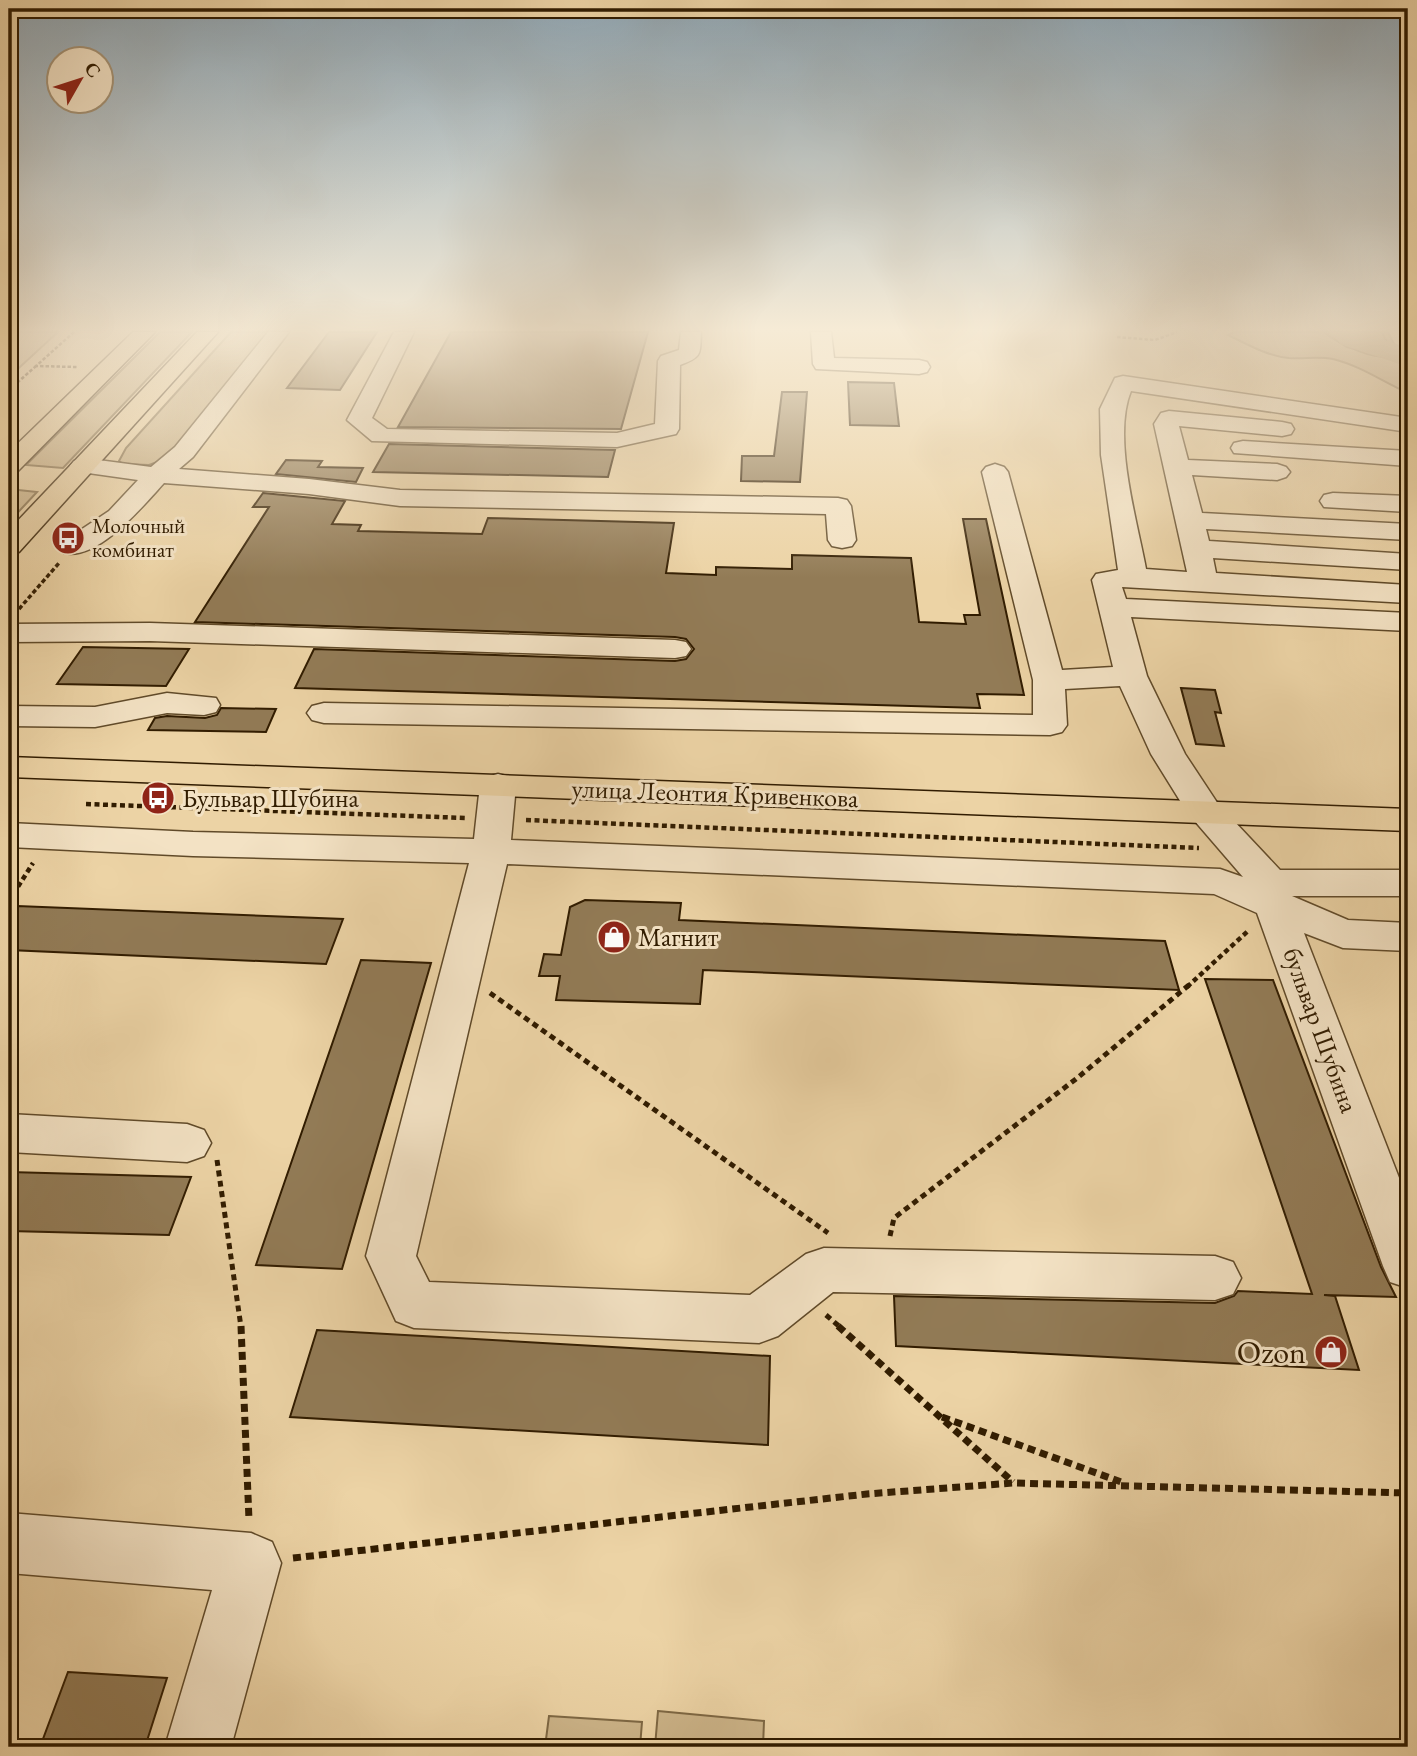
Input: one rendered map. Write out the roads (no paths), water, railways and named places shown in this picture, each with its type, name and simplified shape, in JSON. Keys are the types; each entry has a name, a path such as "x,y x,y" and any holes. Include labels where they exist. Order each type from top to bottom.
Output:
{"main road":[{"path":"9,466 62,414"},
{"path":"9,477 25,473 49,479 83,466 132,414"},
{"path":"9,546 49,479"},
{"name":"улица Леонтия Кривенкова","path":"13,766 494,818 1205,812 1408,820"}],"street":[{"path":"74,547 119,517 157,475 184,452 214,414"},
{"path":"362,414 359,420 381,436 617,440 667,429 667,414"},
{"path":"1112,414 1113,455 1133,577 1408,594"},
{"path":"1333,414 1408,425"},
{"path":"1203,582 1191,520 1196,493 1174,454 1166,424 1169,418 1348,436 1408,447"},
{"path":"1174,454 1408,459"},
{"path":"1174,454 1408,481"},
{"path":"83,466 279,486 350,489 400,498 838,506 842,540"},
{"path":"324,713 1050,725 1049,680 995,472"},
{"path":"1313,500 1408,504"},
{"path":"1191,520 1408,531"},
{"path":"1196,549 1408,562"},
{"name":"бульвар Шубина","path":"1133,577 1106,580 1131,676 1168,754 1205,812 1238,849 1272,894 1408,1266"},
{"path":"1113,607 1408,621"},
{"path":"13,622 150,632 675,649"},
{"path":"1049,680 1131,676"},
{"path":"9,716 95,717 167,704 204,705"},
{"path":"494,818 461,972 391,1256 414,1305 759,1319 824,1270 1214,1278"},
{"path":"9,835 192,844 494,818 1220,883 1272,894 1408,883"},
{"path":"1272,894 1343,934 1408,937"},
{"path":"9,1133 187,1143"},
{"path":"9,1543 251,1563 198,1747"}],"place":[{"name":"Молочный комбинат","path":"68,538"},
{"name":"Бульвар Шубина","path":"158,798"},
{"name":"Магнит","path":"614,937"},
{"name":"Ozon","path":"1331,1352"}]}
